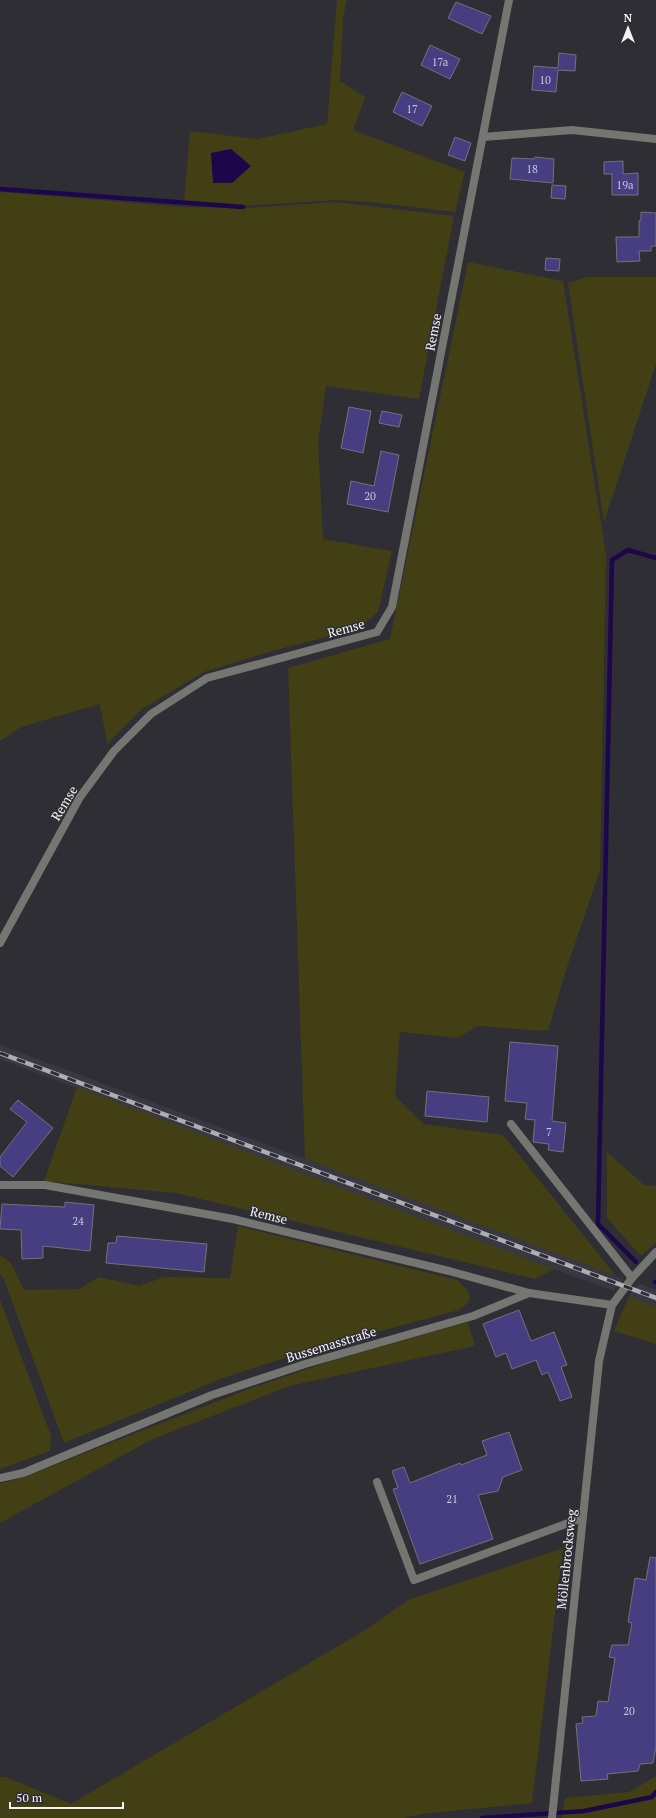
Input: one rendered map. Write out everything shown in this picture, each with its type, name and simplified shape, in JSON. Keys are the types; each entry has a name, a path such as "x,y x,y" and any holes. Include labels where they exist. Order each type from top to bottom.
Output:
{"street":[{"name":"Remse","path":"0,943 80,797 114,751 151,714 207,678 377,632 392,607 509,0"},
{"path":"483,137 572,130 656,139"},
{"path":"511,1124 632,1278"},
{"name":"Remse","path":"0,1185 45,1185 233,1219 449,1271 529,1293"},
{"path":"529,1293 612,1305 632,1278 656,1252"},
{"name":"Bussemasstraße","path":"0,1478 23,1473 212,1395 305,1364 473,1316 529,1293"},
{"name":"Möllenbrocksweg","path":"552,1818 598,1361 612,1305"},
{"path":"377,1482 414,1580 582,1518"}],"shaded area":[{"path":"337,0 347,0 343,18 340,81 365,97 353,130 465,172 455,212 371,202 336,200 243,206 184,204 190,131 257,139 327,124"},
{"path":"231,149 251,166 232,183 213,183 211,153"},
{"path":"0,192 184,207 248,208 335,202 454,216 419,399 326,386 318,442 323,539 392,551 378,612 358,629 276,650 204,672 142,709 107,744 100,704 21,727 0,741"},
{"path":"468,262 563,281 606,555 600,870 566,970 548,1031 478,1026 458,1038 400,1032 395,1096 424,1124 503,1135 616,1276 305,1159 288,668 390,639"},
{"path":"587,277 656,277 656,364 604,522 568,283"},
{"path":"0,1045 624,1279 614,1291 554,1269 0,1059"},
{"path":"77,1087 554,1269 535,1279 176,1193 44,1181"},
{"path":"607,1152 644,1185 656,1186 656,1243 641,1256 607,1218"},
{"path":"238,1226 457,1280 469,1292 469,1302 459,1310 306,1351 223,1378 64,1443 3,1277 0,1274 0,1255 11,1263 24,1290 79,1289 99,1277 139,1286 164,1277 230,1278"},
{"path":"638,1283 656,1290 656,1307 629,1296"},
{"path":"629,1296 656,1307 656,1344 614,1331"},
{"path":"0,1300 51,1436 50,1451 0,1469"},
{"path":"468,1322 475,1346 289,1386 151,1440 0,1523 0,1484 24,1477 246,1390 334,1360"},
{"path":"563,1548 532,1803 421,1814 405,1818 0,1818 0,1777 6,1777 71,1804 362,1632 410,1599"},
{"path":"656,1776 656,1818 562,1818 565,1798 629,1792"}],"building":[{"path":"456,2 491,16 482,34 448,18"},
{"path":"430,45 460,59 450,79 421,65"},
{"path":"559,53 576,55 575,71 558,70 556,92 532,90 534,66 558,68"},
{"path":"402,92 432,106 422,126 393,112"},
{"path":"455,137 471,143 465,161 448,155"},
{"path":"535,157 554,159 553,183 510,179 512,158 534,159"},
{"path":"623,161 623,174 638,173 638,195 612,195 612,174 604,174 604,162"},
{"path":"552,185 566,186 565,199 551,198"},
{"path":"641,212 656,213 656,246 651,246 651,251 639,251 640,261 617,262 616,237 639,237 639,221 641,220"},
{"path":"546,258 560,259 559,271 545,270"},
{"path":"349,407 371,411 363,453 341,448"},
{"path":"382,411 402,415 399,427 379,423"},
{"path":"381,451 399,455 388,512 347,504 351,481 374,486"},
{"path":"510,1042 558,1046 552,1121 566,1123 563,1152 548,1150 549,1144 533,1142 535,1120 525,1119 527,1103 505,1101"},
{"path":"427,1091 489,1097 487,1122 425,1116"},
{"path":"18,1100 53,1128 13,1177 0,1166 0,1157 27,1122 10,1109"},
{"path":"65,1202 94,1205 90,1251 43,1246 43,1258 22,1259 21,1230 0,1229 2,1204 65,1207"},
{"path":"117,1236 207,1244 204,1272 106,1263 108,1243 116,1243"},
{"path":"519,1310 531,1341 554,1332 567,1365 561,1367 572,1397 560,1401 548,1372 542,1375 536,1360 512,1369 506,1353 496,1357 483,1324"},
{"path":"509,1432 522,1470 503,1477 498,1491 478,1495 493,1539 420,1564 393,1489 398,1488 392,1471 404,1467 410,1483 460,1463 461,1465 487,1455 482,1441"},
{"path":"650,1557 656,1558 656,1747 653,1763 640,1764 638,1771 607,1774 608,1779 581,1781 576,1724 583,1723 582,1717 596,1716 598,1701 608,1702 615,1658 609,1657 612,1645 628,1645 632,1623 628,1622 635,1578 646,1580"}],"waterway":[{"path":"0,189 243,207"},
{"path":"636,1262 598,1224 612,560 628,550 656,558"},
{"path":"482,1818 584,1811 652,1797 656,1792"}],"railway":[{"path":"0,1053 656,1298"}]}
